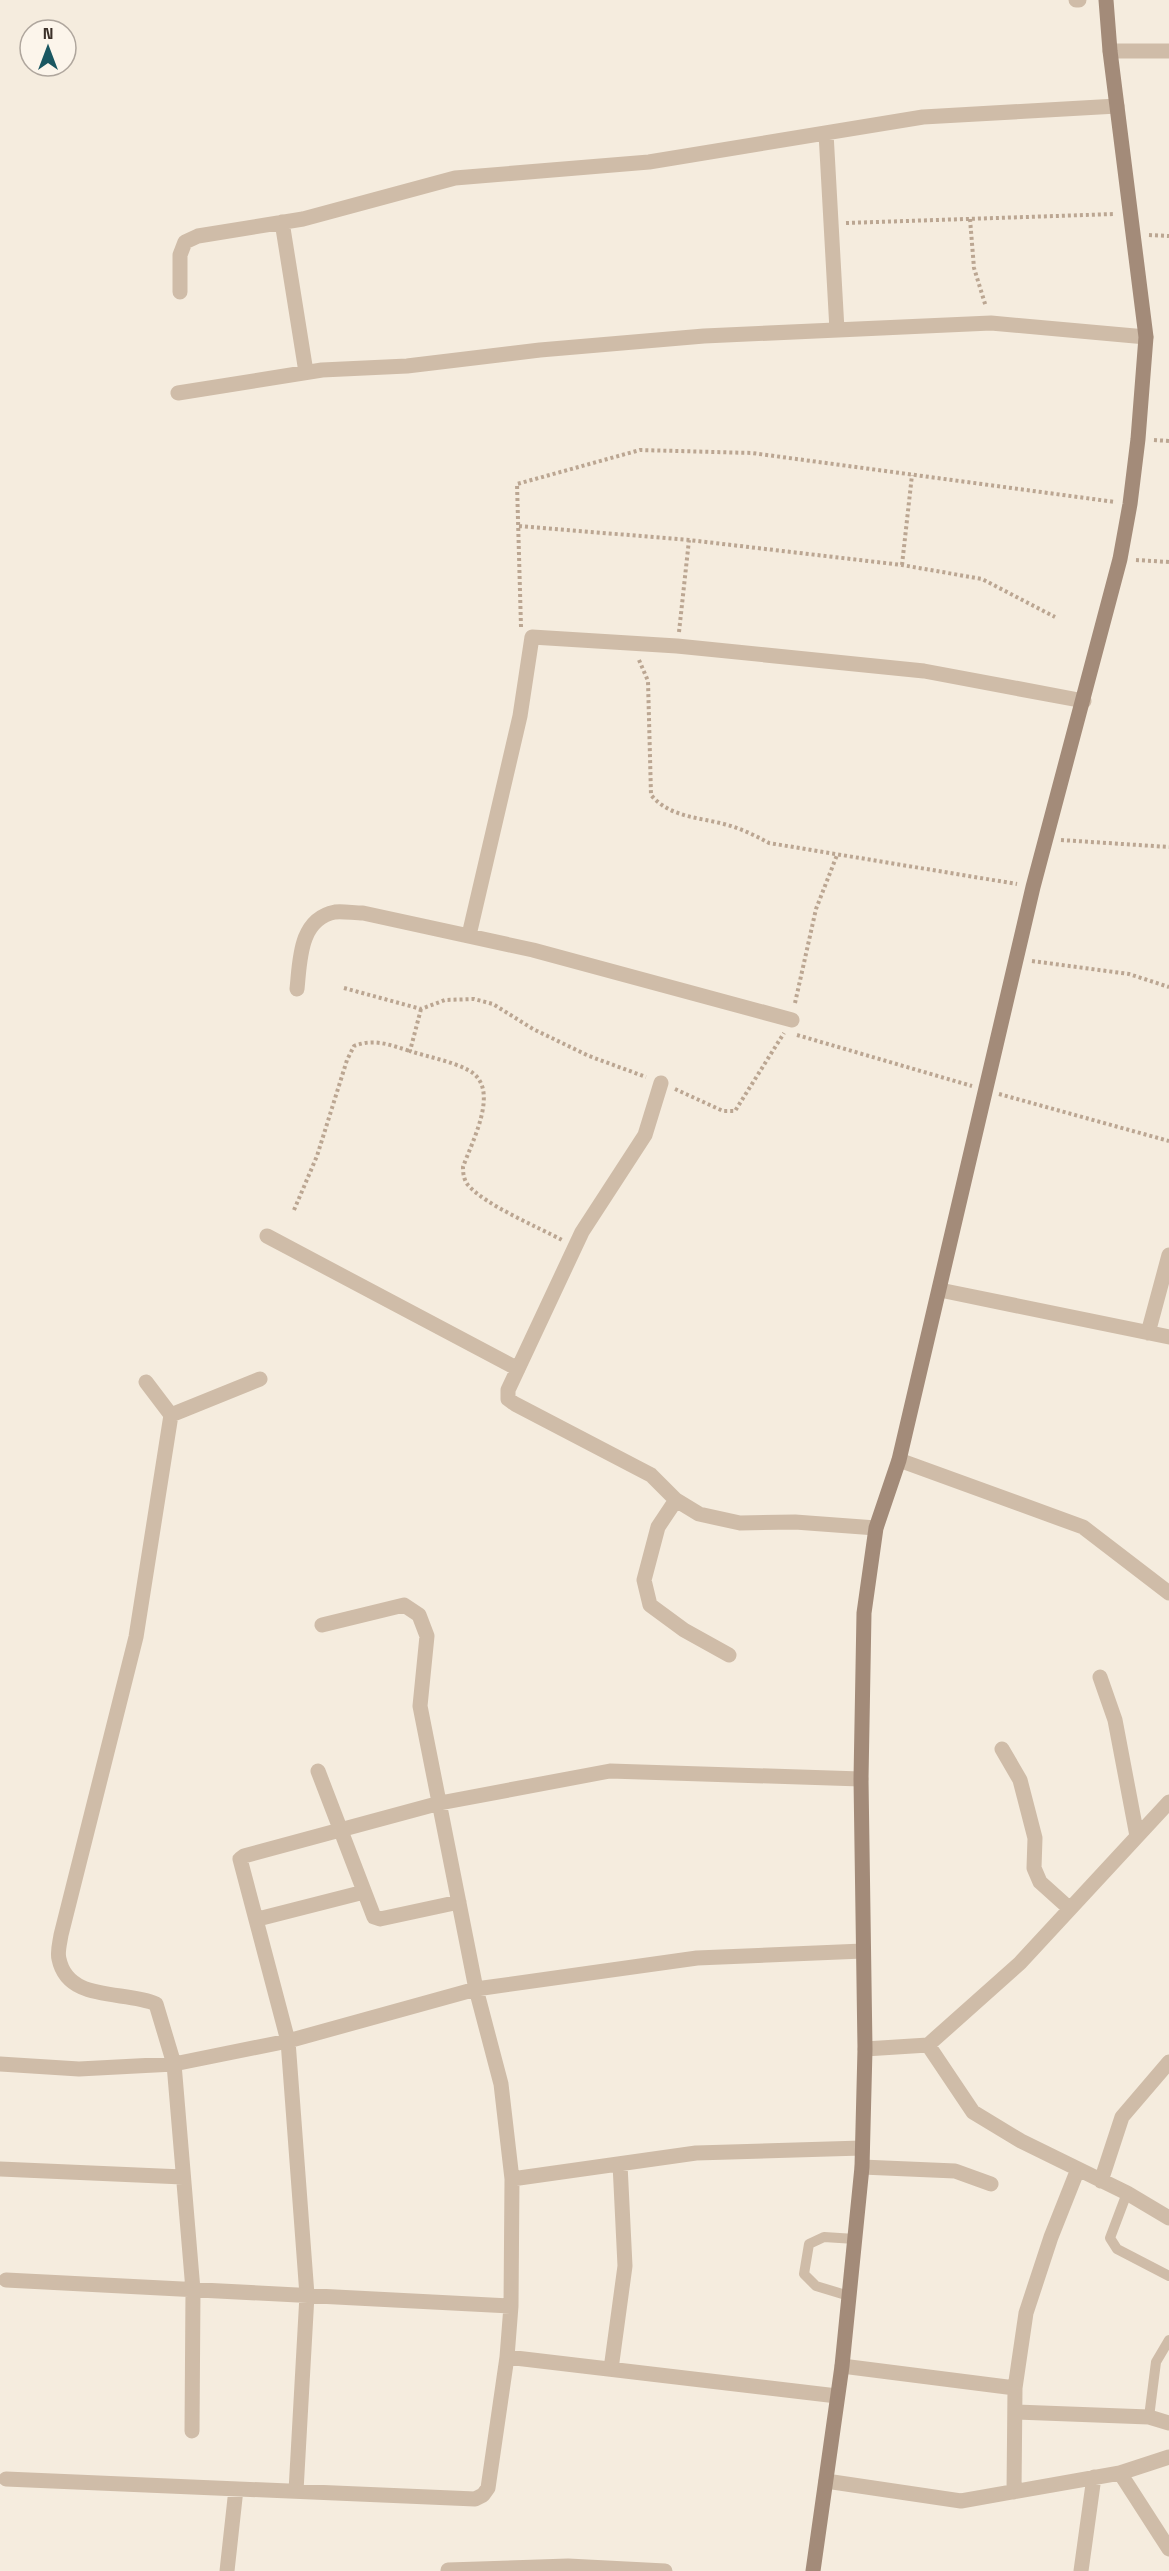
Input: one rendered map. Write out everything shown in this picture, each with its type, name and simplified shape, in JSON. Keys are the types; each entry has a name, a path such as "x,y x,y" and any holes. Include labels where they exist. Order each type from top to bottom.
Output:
{"main road":[{"path":"813,2571 842,2366 862,2167 865,2049 861,1779 864,1613 876,1528 899,1460 1033,887 1120,559 1130,504 1146,337 1110,51 1106,0"}],"street":[{"path":"1110,51 1169,51"},
{"path":"180,292 180,255 185,242 198,236 303,219 455,178 649,162 923,117 1117,106"},
{"path":"826,133 837,330"},
{"path":"282,222 306,372"},
{"path":"178,393 306,372 407,366 540,350 704,336 991,323 1146,337"},
{"path":"469,935 520,716 532,637 677,646 924,671 1084,701"},
{"path":"297,989 301,951 309,927 324,916 336,912 363,913 533,950 794,1028"},
{"path":"662,1083 645,1135 582,1232 508,1390 508,1399 651,1475 676,1500 699,1514 740,1523 795,1522 876,1528"},
{"path":"267,1236 518,1369"},
{"path":"1148,1333 1169,1255"},
{"path":"940,1290 1169,1337"},
{"path":"171,1415 260,1379"},
{"path":"147,1382 171,1415 136,1637 61,1935 58,1958 66,1976 82,1987 99,1994 143,1998 156,2004 174,2064 193,2290 192,2431"},
{"path":"899,1460 1083,1527 1169,1593"},
{"path":"676,1500 658,1527 644,1580 650,1605 684,1630 729,1655"},
{"path":"6,2480 475,2499 483,2495 488,2488 512,2306 512,2179 501,2084 476,1989 420,1706 427,1636 419,1615 404,1605 322,1625"},
{"path":"1100,1677 1115,1720 1137,1836"},
{"path":"1002,1749 1020,1780 1035,1838 1034,1868 1040,1882 1070,1909"},
{"path":"318,1771 374,1917 459,1902"},
{"path":"296,2492 307,2295 288,2041 258,1919 240,1859 244,1856 440,1803 610,1771 861,1779"},
{"path":"865,2049 928,2045 1020,1962 1169,1802"},
{"path":"258,1919 364,1892"},
{"path":"0,2064 79,2069 174,2064 288,2041 476,1989 697,1958 863,1951"},
{"path":"928,2045 973,2112 1021,2141 1127,2193 1169,2218"},
{"path":"1101,2181 1122,2117 1163,2079 1169,2062"},
{"path":"512,2179 696,2153 862,2148"},
{"path":"611,2369 625,2266 620,2164"},
{"path":"862,2167 955,2171 991,2184"},
{"path":"0,2169 183,2177"},
{"path":"1014,2492 1015,2388 1026,2313 1051,2237 1078,2169"},
{"path":"6,2280 512,2306"},
{"path":"507,2357 837,2396"},
{"path":"842,2366 1015,2388"},
{"path":"1016,2412 1149,2417 1169,2422"},
{"path":"826,2481 961,2501 1120,2473 1169,2457"},
{"path":"1120,2473 1169,2549"},
{"path":"1081,2571 1094,2477"},
{"path":"228,2571 236,2489"},
{"path":"448,2570 665,2571"}],"lane":[{"path":"1127,2193 1110,2238 1117,2249 1169,2276"},
{"path":"849,2296 816,2286 804,2274 809,2244 824,2237 855,2240"},
{"path":"1149,2417 1156,2362 1169,2340"}],"path":[{"path":"830,223 1130,213"},
{"path":"970,219 974,268 991,323"},
{"path":"523,633 520,626 519,526 516,488 520,482 640,450 752,453 1130,504"},
{"path":"902,565 912,475"},
{"path":"519,526 689,540 902,565 982,579 1055,617"},
{"path":"677,646 689,540"},
{"path":"1120,559 1169,562"},
{"path":"631,643 648,681 651,795 660,805 682,815 734,826 769,843 1033,887"},
{"path":"1045,839 1169,847"},
{"path":"344,988 421,1009 446,1000 474,999 493,1004 533,1029 589,1056 662,1083 723,1111 735,1111 794,1028 816,909 837,855"},
{"path":"1017,959 1129,974 1169,987"},
{"path":"410,1051 421,1009"},
{"path":"794,1028 986,1090 1169,1141"},
{"path":"294,1210 317,1156 347,1060 354,1046 378,1042 468,1070 480,1078 484,1090 484,1106 463,1167 468,1185 488,1200 575,1247"}]}
